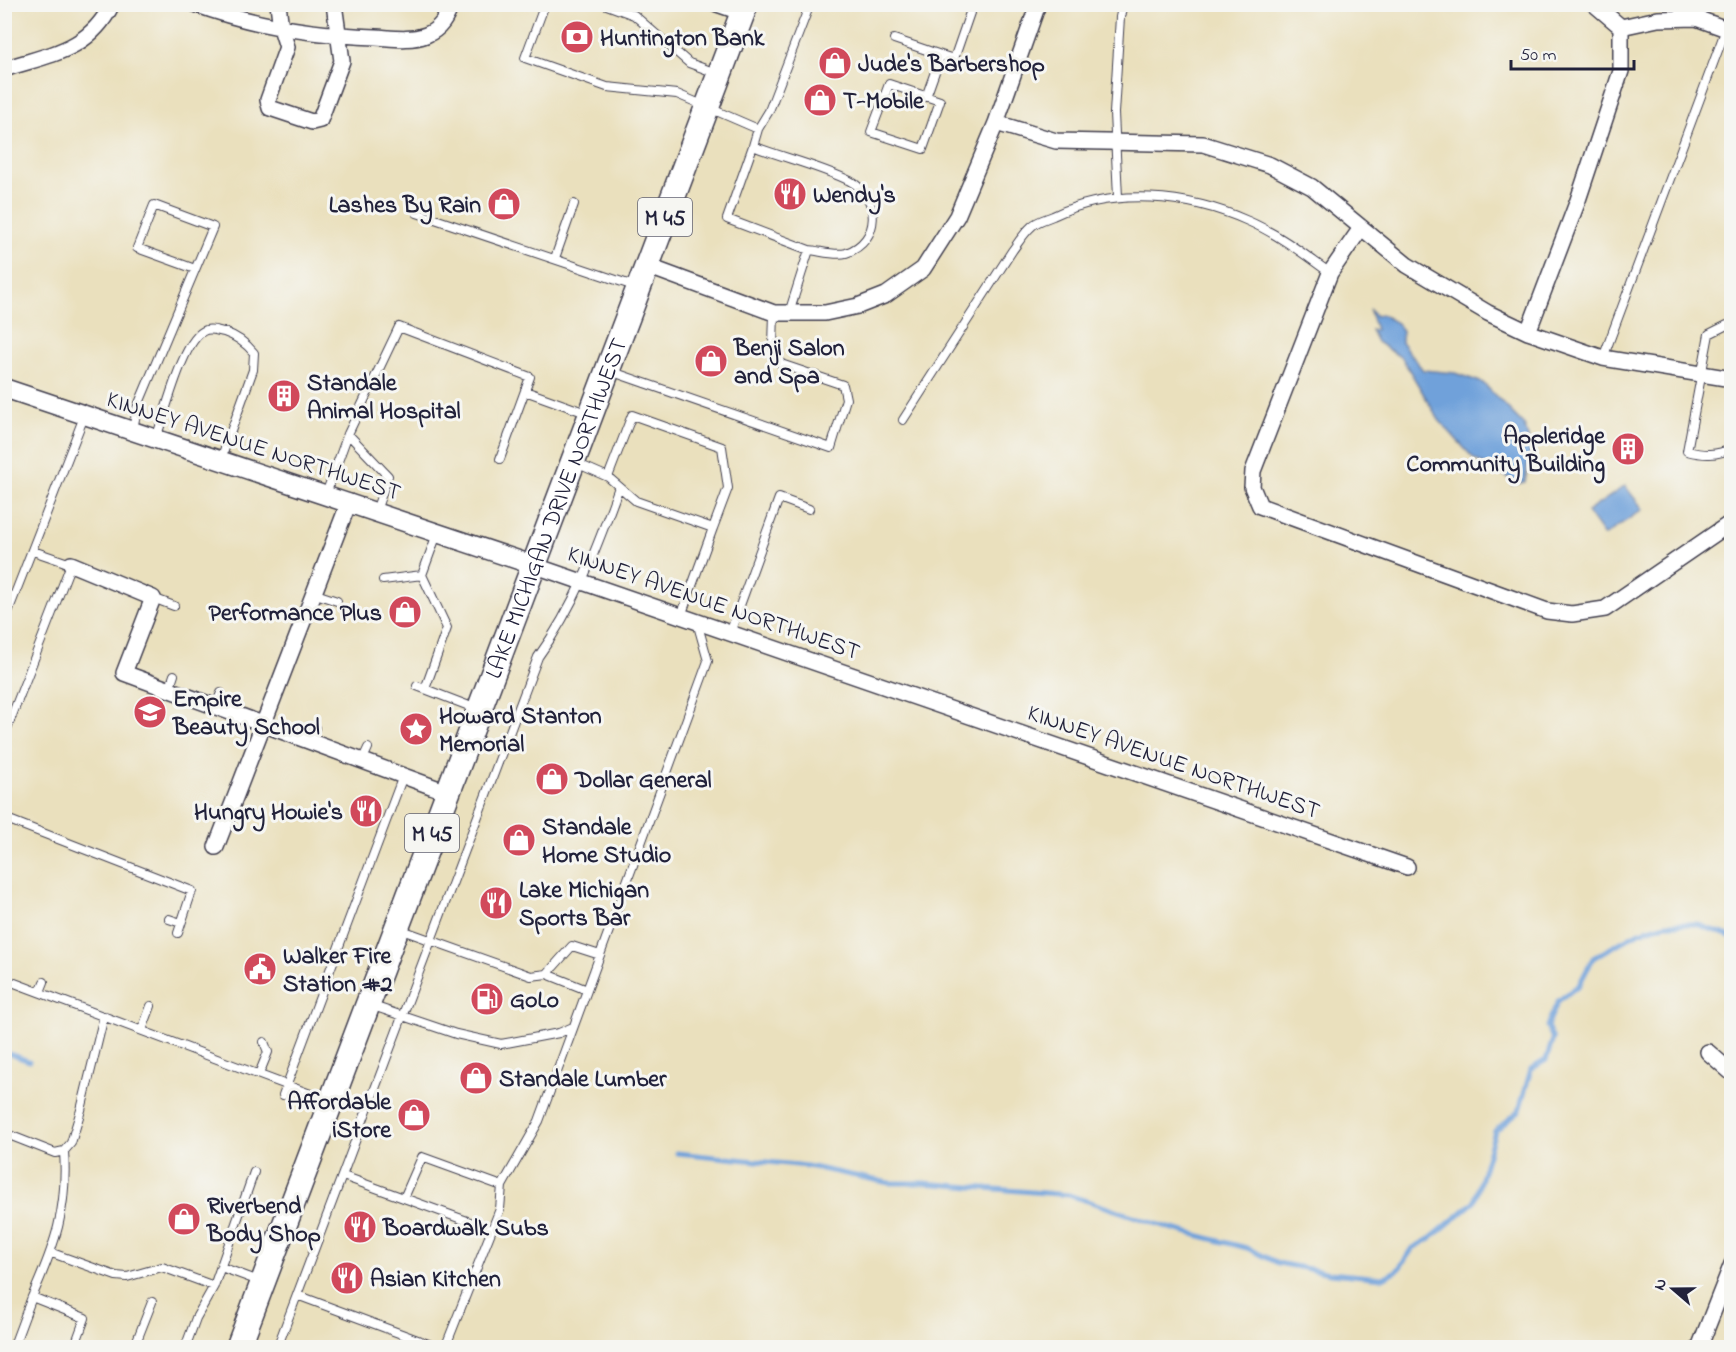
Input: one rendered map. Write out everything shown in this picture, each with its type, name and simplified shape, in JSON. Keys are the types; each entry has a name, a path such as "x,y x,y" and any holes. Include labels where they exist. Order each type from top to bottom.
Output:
{"highway":[{"name":"LAKE MICHIGAN DRIVE NORTHWEST","path":"238,1347 745,9"}],"street":[{"path":"4,69 69,47 92,34 112,4"},
{"path":"195,4 281,28 337,36 411,39 428,34 444,23 452,4"},
{"path":"278,4 281,28 287,47 268,100 270,108 312,122 320,120 342,61 334,4"},
{"path":"717,4 745,9"},
{"path":"642,277 781,313 825,313 858,306 886,295 923,269 957,216 996,123 1038,4"},
{"path":"1528,332 1577,203 1621,71 1621,27 1594,4"},
{"path":"1621,27 1658,19 1696,18 1729,30"},
{"path":"996,123 1056,141 1203,144 1270,165 1312,187 1407,265 1488,313 1528,332 1603,358 1731,379"},
{"path":"1361,228 1330,273 1253,471 1252,487 1260,506 1536,607 1572,614 1605,609 1731,522"},
{"name":"KINNEY AVENUE NORTHWEST","path":"4,388 438,532 1407,867"},
{"path":"213,847 349,502"},
{"path":"71,564 153,598 124,673 171,683 218,700 261,724 312,735 365,754 403,776 447,792"},
{"path":"1708,1052 1731,1072"},
{"path":"1699,1347 1731,1264"}],"lane":[{"path":"545,4 525,58 607,87 677,94 758,129"},
{"path":"604,4 634,15 689,63 719,74"},
{"path":"753,146 851,182 870,202 874,219 867,238 859,248 843,254 809,250 727,219 758,129 769,111 810,4"},
{"path":"894,39 954,59 973,4"},
{"path":"1118,197 1113,113 1123,4"},
{"path":"1603,358 1729,30"},
{"path":"926,97 941,55"},
{"path":"889,84 926,97 940,101 923,149 871,132 889,84"},
{"path":"903,420 1012,251 1033,225 1067,209 1118,197 1162,198 1205,206 1249,221 1293,246 1330,273"},
{"path":"555,258 574,204"},
{"path":"133,430 137,408 213,227 154,205 137,248 195,269"},
{"path":"417,213 555,258 642,277"},
{"path":"607,370 831,448 846,399 843,385 781,364 772,346 781,313 809,250"},
{"path":"1731,325 1709,334 1687,451 1704,455 1723,453 1731,448"},
{"path":"326,494 348,434 399,327 530,377 500,459"},
{"path":"156,438 185,354 194,338 204,330 212,329 229,334 246,343 254,353 253,370 221,459"},
{"path":"525,391 590,414"},
{"path":"4,622 85,414"},
{"path":"608,477 632,415 722,447 728,488 681,616"},
{"path":"348,434 388,476 376,511"},
{"path":"572,462 608,477 636,501 713,528"},
{"path":"277,1347 538,657 558,630 584,582 619,487"},
{"path":"730,633 779,498 809,508"},
{"path":"425,689 447,628 422,575 438,532"},
{"path":"4,736 71,564 33,551"},
{"path":"383,580 422,575"},
{"path":"313,593 336,601"},
{"path":"153,598 174,606"},
{"path":"445,1347 500,1209 502,1186 539,1121 708,661 697,622"},
{"path":"417,686 478,709"},
{"path":"283,1095 403,776"},
{"path":"4,818 192,891 178,933"},
{"path":"169,919 181,923"},
{"path":"396,928 430,942 531,976 547,974 587,990"},
{"path":"547,974 572,946 600,955"},
{"path":"4,979 330,1101"},
{"path":"40,992 44,982"},
{"path":"367,1003 402,1017 501,1044 559,1033 573,1027"},
{"path":"142,1030 151,1006"},
{"path":"4,1133 55,1153 64,1151 71,1143 104,1016"},
{"path":"154,1047 158,1036"},
{"path":"259,1074 268,1052 264,1042"},
{"path":"195,1062 199,1052"},
{"path":"240,1079 244,1068"},
{"path":"13,1347 52,1253 66,1187 64,1151"},
{"path":"404,1198 422,1156 502,1186"},
{"path":"185,1347 196,1318 214,1286 254,1172"},
{"path":"343,1176 492,1230"},
{"path":"52,1253 116,1276 127,1277 162,1267 214,1286"},
{"path":"220,1268 262,1282"},
{"path":"297,1295 439,1347"},
{"path":"32,1297 85,1318 74,1347"},
{"path":"134,1347 152,1302"}],"water":[{"path":"1369,309 1376,316 1381,314 1397,323 1402,332 1402,343 1423,370 1455,373 1483,383 1524,425 1531,447 1525,482 1512,485 1513,480 1474,459 1439,420 1402,358 1377,342 1371,330 1376,330"},
{"path":"1625,486 1643,509 1604,536 1587,512"}],"waterway":[{"path":"677,1153 807,1166 889,1183 924,1183 1069,1195 1169,1228 1247,1248 1278,1263 1330,1273 1383,1278 1398,1270 1413,1248 1431,1238 1474,1202 1495,1131 1519,1111 1531,1069 1546,1060 1553,1039 1547,1026 1558,1001 1579,985 1593,958 1639,932 1666,924 1696,924 1732,937"},
{"path":"4,1052 29,1061"}],"place":[{"name":"Huntington Bank","path":"577,37"},
{"name":"Jude's Barbershop","path":"835,63"},
{"name":"T-Mobile","path":"820,100"},
{"name":"Wendy's","path":"790,194"},
{"name":"Lashes By Rain","path":"504,204"},
{"name":"Benji Salon and Spa","path":"711,361"},
{"name":"Standale Animal Hospital","path":"284,396"},
{"name":"Appleridge Community Building","path":"1628,449"},
{"name":"Performance Plus","path":"405,612"},
{"name":"Empire Beauty School","path":"150,712"},
{"name":"Howard Stanton Memorial","path":"416,729"},
{"name":"Dollar General","path":"552,779"},
{"name":"Hungry Howie's","path":"366,811"},
{"name":"Standale Home Studio","path":"519,840"},
{"name":"Lake Michigan Sports Bar","path":"496,903"},
{"name":"Walker Fire Station #2","path":"260,969"},
{"name":"GoLo","path":"487,999"},
{"name":"Standale Lumber","path":"476,1078"},
{"name":"Affordable iStore","path":"414,1115"},
{"name":"Riverbend Body Shop","path":"184,1219"},
{"name":"Boardwalk Subs","path":"360,1227"},
{"name":"Asian Kitchen","path":"347,1278"}]}
